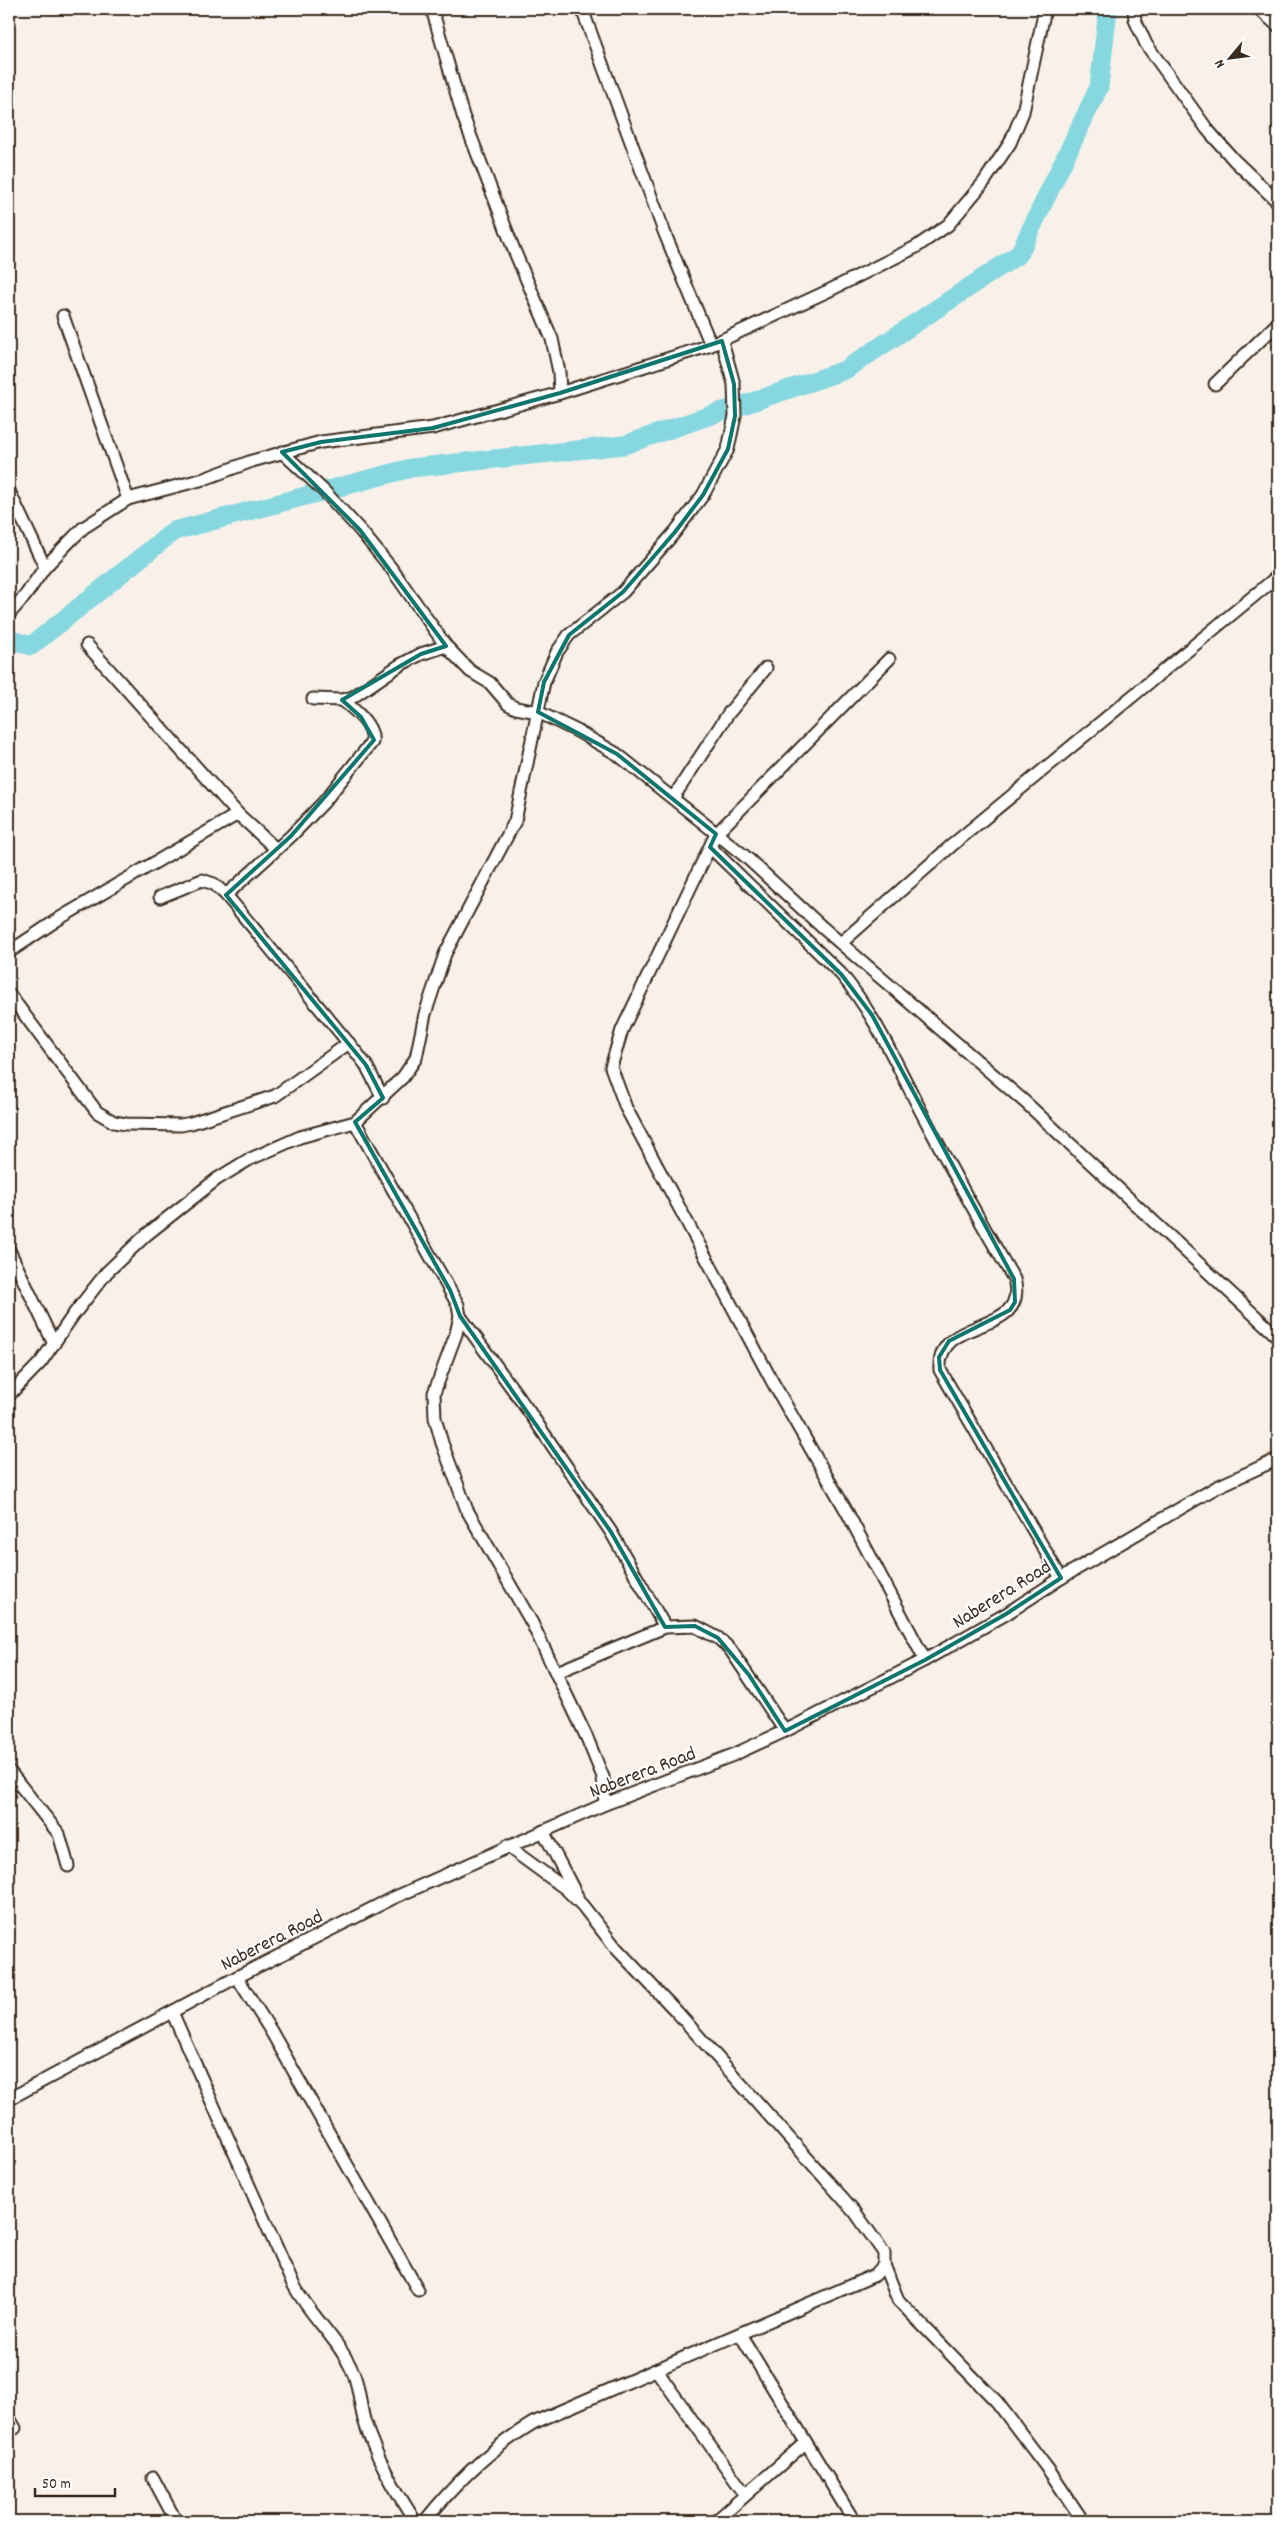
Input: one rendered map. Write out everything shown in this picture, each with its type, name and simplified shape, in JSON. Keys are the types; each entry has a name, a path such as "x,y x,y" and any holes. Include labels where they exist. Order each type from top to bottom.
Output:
{"street":[{"path":"432,9 463,116 511,242 552,339 559,372 560,393"},
{"path":"9,1395 30,1375 74,1314 118,1260 146,1235 218,1179 248,1160 278,1145 355,1122 383,1098 403,1077 416,1058 425,1014 445,954 515,821 544,682 557,652 585,621 623,592 675,532 703,495 728,449 735,416 734,384 665,234 582,9"},
{"path":"9,614 25,596 45,567 84,528 128,499 204,479 282,452 321,442 433,428 560,393 716,343 916,247 948,225 984,182 1010,143 1023,112 1046,9"},
{"path":"1134,9 1136,20 1146,44 1207,129 1234,160 1278,202"},
{"path":"1259,9 1278,26"},
{"path":"63,316 128,499"},
{"path":"1215,384 1278,323"},
{"path":"282,452 360,530 391,568 446,646 470,671 490,683 508,704 524,711 538,712 577,731 616,754 746,857 841,944 1025,1102 1278,1337"},
{"path":"9,491 45,567"},
{"path":"841,944 951,846 1054,763 1278,576"},
{"path":"87,645 238,814 276,849"},
{"path":"313,699 342,700 353,697 421,654 446,646"},
{"path":"889,659 716,834 622,1030 611,1067 626,1108 772,1381 847,1512 925,1660"},
{"path":"673,798 728,714 766,668"},
{"path":"226,895 323,803 372,742 370,731 361,717 342,700"},
{"path":"9,952 60,918 238,814"},
{"path":"710,848 841,974 872,1015 926,1121 1014,1279 1017,1290 1015,1302 1010,1310 949,1341 939,1357 940,1370 1061,1578"},
{"path":"160,897 202,880 214,884 226,895 366,1065 383,1098"},
{"path":"9,994 97,1112 114,1122 126,1124 181,1125 260,1101 283,1092 348,1044"},
{"path":"355,1122 450,1290 460,1316 530,1413 611,1532 666,1627"},
{"path":"9,1250 54,1344"},
{"path":"460,1316 434,1393 438,1426 467,1510 528,1615 557,1672 601,1770 605,1784 605,1804"},
{"name":"Naberera Road","path":"9,2099 237,1977 391,1899 605,1804 733,1755 785,1731 925,1660 1006,1614 1061,1578 1217,1487 1278,1459"},
{"path":"557,1672 666,1627 695,1626 718,1638 749,1675 785,1731"},
{"path":"9,1771 59,1834 68,1866"},
{"path":"543,1831 582,1905"},
{"path":"507,1846 566,1889 582,1905 616,1948 677,2012 855,2212 882,2248 885,2257 884,2265 898,2300 997,2402 1050,2472 1083,2521"},
{"path":"237,1977 271,2031 418,2290"},
{"path":"172,2012 291,2280 308,2309 344,2356 354,2376 365,2424 376,2452 415,2521"},
{"path":"426,2521 444,2497 506,2439 534,2423 875,2275 884,2265"},
{"path":"740,2334 854,2521"},
{"path":"657,2371 745,2494"},
{"path":"716,2521 805,2443"},
{"path":"154,2478 176,2521"}],"highlighted area":[{"path":"722,341 734,384 735,416 728,449 703,495 675,532 623,592 569,635 544,682 538,712 617,754 716,834 710,847 841,974 872,1015 1014,1279 1015,1302 1010,1310 949,1341 939,1357 940,1370 1061,1578 1006,1614 925,1660 785,1731 749,1675 718,1638 695,1626 665,1627 611,1532 460,1316 450,1290 355,1122 383,1098 366,1065 226,895 291,836 374,740 361,717 342,700 421,654 446,646 360,530 282,452 321,442 433,428 560,393"}],"waterway":[{"path":"743,405 845,370 1019,254 1099,87 1108,9"},
{"path":"9,639 31,646 174,531 411,468 624,445 726,410"}]}
